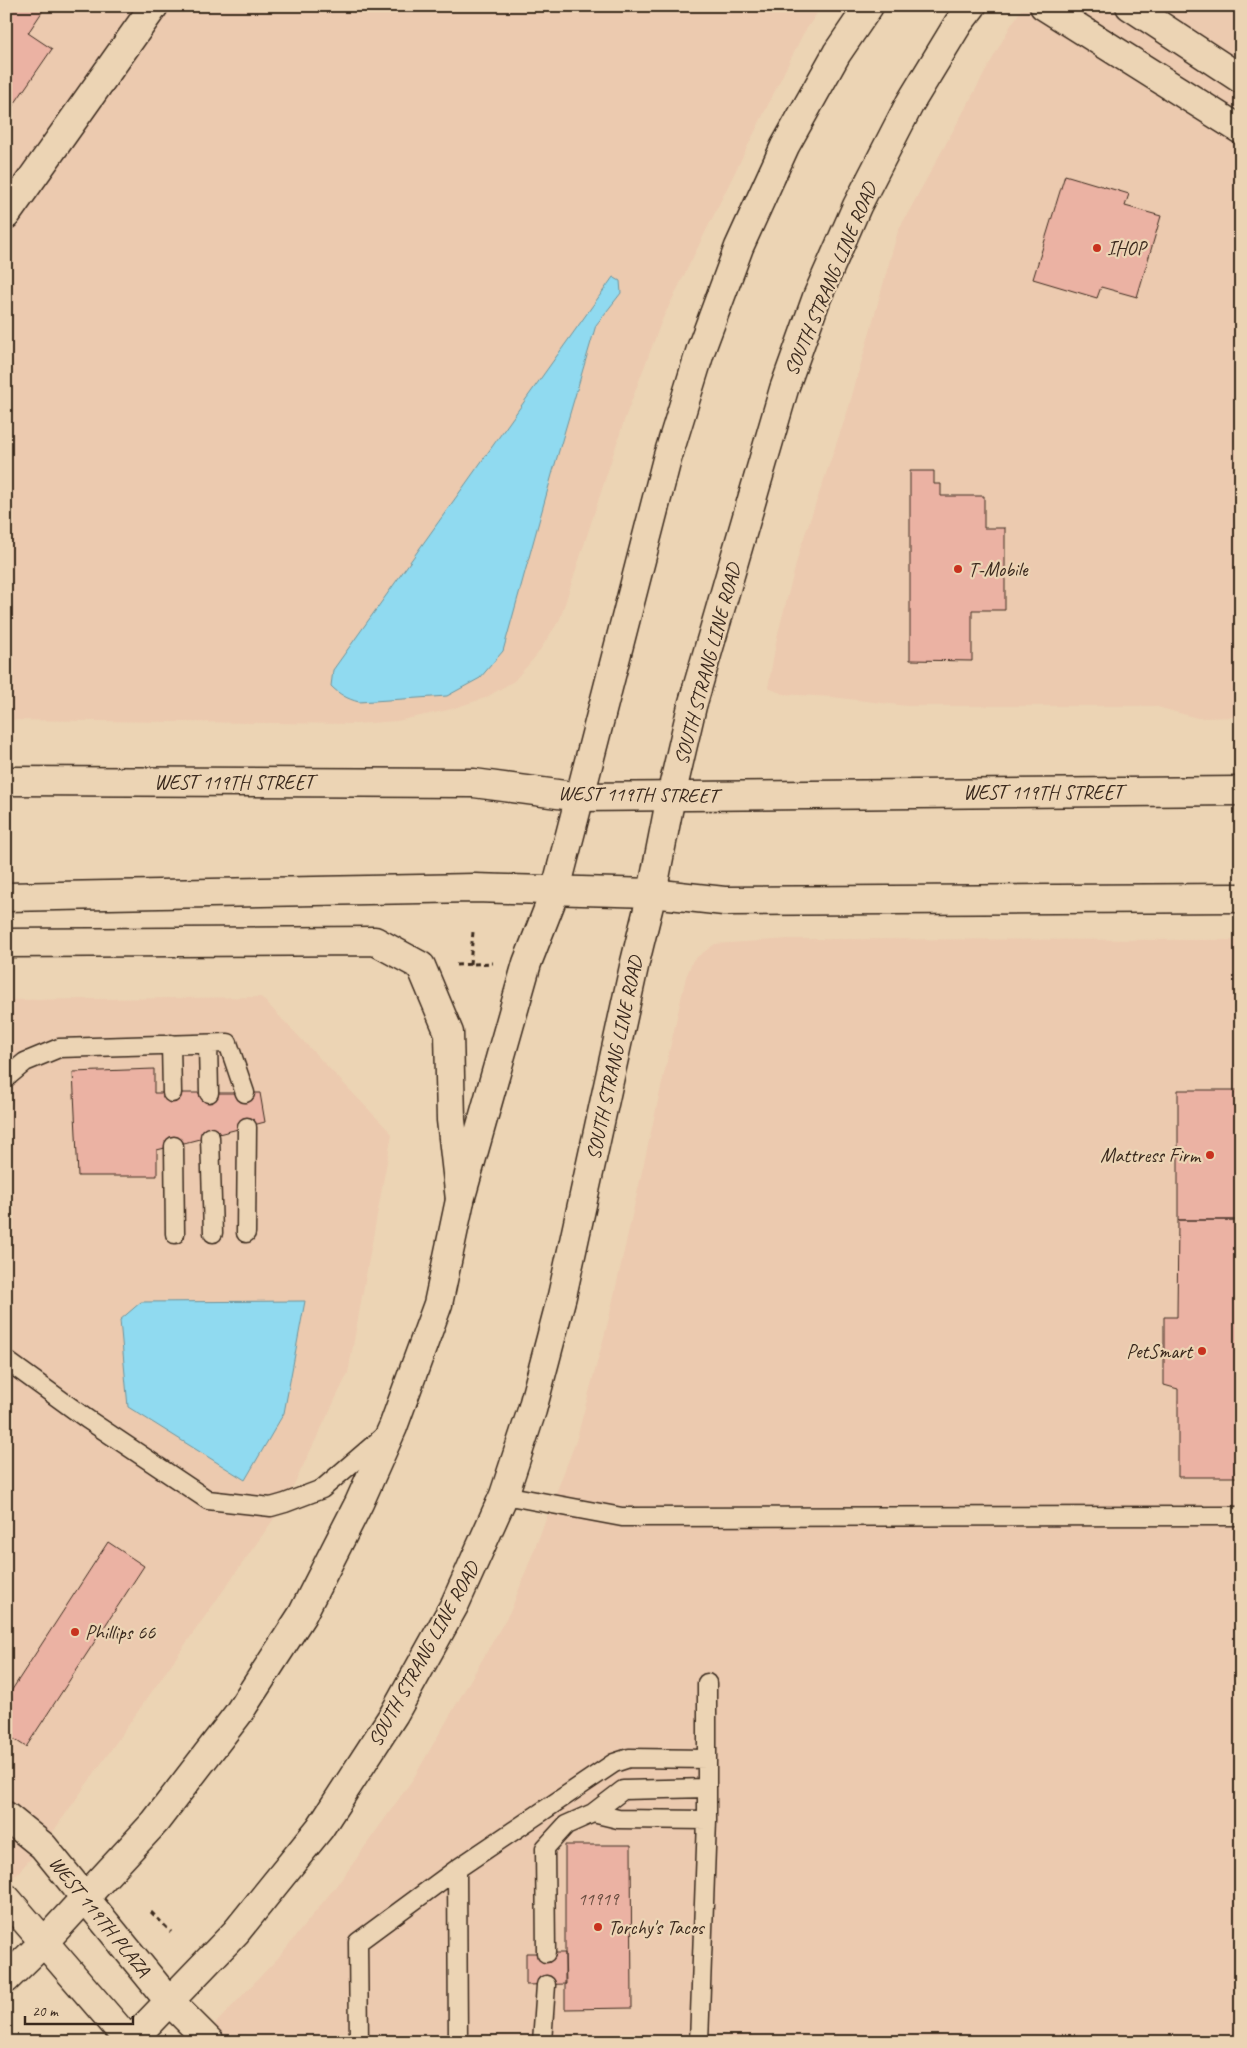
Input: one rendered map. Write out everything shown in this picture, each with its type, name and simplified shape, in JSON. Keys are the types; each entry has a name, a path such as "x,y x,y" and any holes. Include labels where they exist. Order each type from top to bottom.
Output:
{"main road":[{"path":"6,215 154,6"},
{"path":"6,1979 45,1941 155,1822 238,1714 302,1615 359,1503 394,1427 438,1304 460,1200 527,963 556,889 667,459 704,339 738,247 784,146 837,53 869,6"},
{"name":"SOUTH STRANG LINE ROAD","path":"130,2042 236,1932 320,1828 394,1714 450,1613 504,1495 532,1410 562,1296 692,706 784,389 817,297 857,206 910,103 958,24 972,6"},
{"path":"1044,6 1241,130"},
{"path":"1130,6 1241,79"},
{"name":"WEST 119TH STREET","path":"6,781 474,783 580,797 1241,791"},
{"path":"6,896 474,888 652,893 724,901 1241,898"},
{"path":"6,943 375,941 421,966 449,1033 451,1120 460,1200"},
{"name":"WEST 119TH PLAZA","path":"6,1816 43,1846 169,2001 210,2042"},
{"path":"6,1898 130,2042"}],"lane":[{"path":"6,1078 25,1062 59,1048 228,1043 245,1092"},
{"path":"171,1044 172,1092"},
{"path":"208,1044 209,1092"},
{"path":"246,1127 246,1233"},
{"path":"210,1136 213,1233"},
{"path":"174,1146 175,1234"},
{"path":"6,1360 136,1452 208,1500 271,1507 322,1489 394,1427"},
{"path":"504,1495 622,1517 1241,1516"},
{"path":"698,2042 707,1820 707,1683"},
{"path":"359,2042 358,1942 457,1869 614,1763 629,1758 707,1759"},
{"path":"546,1952 545,1848 566,1824 593,1813 623,1790 707,1788"},
{"path":"593,1813 618,1819 707,1820"},
{"path":"457,1869 458,2042"},
{"path":"542,2042 546,1985"}],"path":[{"path":"470,964 474,932"},
{"path":"456,964 499,962"},
{"path":"151,1912 171,1932"}],"shaded area":[{"path":"6,6 822,6 803,34 662,320 625,418 560,619 536,656 514,681 485,698 448,710 397,721 357,724 6,720"},
{"path":"1024,6 1241,6 1241,717 1197,718 1154,706 907,706 832,697 783,694 768,688 777,637 800,549 848,410 898,231 1011,25"},
{"path":"789,939 1241,940 1241,2042 198,2042 278,1958 344,1876 413,1779 511,1610 576,1441 608,1322 686,977 693,960 715,944"},
{"path":"261,997 392,1134 348,1373 285,1503 43,1846 6,1885 6,1000"}],"water":[{"path":"613,277 620,281 621,293 596,325 503,651 480,678 447,696 359,702 340,694 331,686 333,670"},
{"path":"305,1301 284,1413 245,1480 128,1407 120,1320 141,1302"}],"building":[{"path":"6,6 46,6 28,33 52,49 6,116"},
{"name":"IHOP","path":"1065,175 1129,194 1125,206 1161,216 1137,297 1101,287 1097,298 1033,279"},
{"name":"T-Mobile","path":"910,471 934,471 934,484 941,484 941,496 984,496 984,528 1005,528 1005,610 972,610 972,661 910,660"},
{"path":"154,1069 154,1093 260,1093 265,1122 157,1150 157,1176 78,1176 73,1072"},
{"name":"Mattress Firm","path":"1178,1090 1241,1090 1241,1220 1178,1220"},
{"name":"PetSmart","path":"1178,1220 1241,1220 1241,1477 1178,1477 1178,1389 1164,1385 1164,1317 1177,1317"},
{"name":"Phillips 66","path":"108,1542 144,1566 26,1747 6,1734 6,1699"},
{"path":"565,1845 631,1845 632,2008 565,2009"},
{"path":"526,1953 565,1953 566,1984 526,1985"}],"place":[{"name":"IHOP","path":"1097,248"},
{"name":"T-Mobile","path":"958,569"},
{"name":"Mattress Firm","path":"1210,1155"},
{"name":"PetSmart","path":"1202,1351"},
{"name":"Phillips 66","path":"75,1632"},
{"name":"Torchy's Tacos","path":"598,1927"}]}
